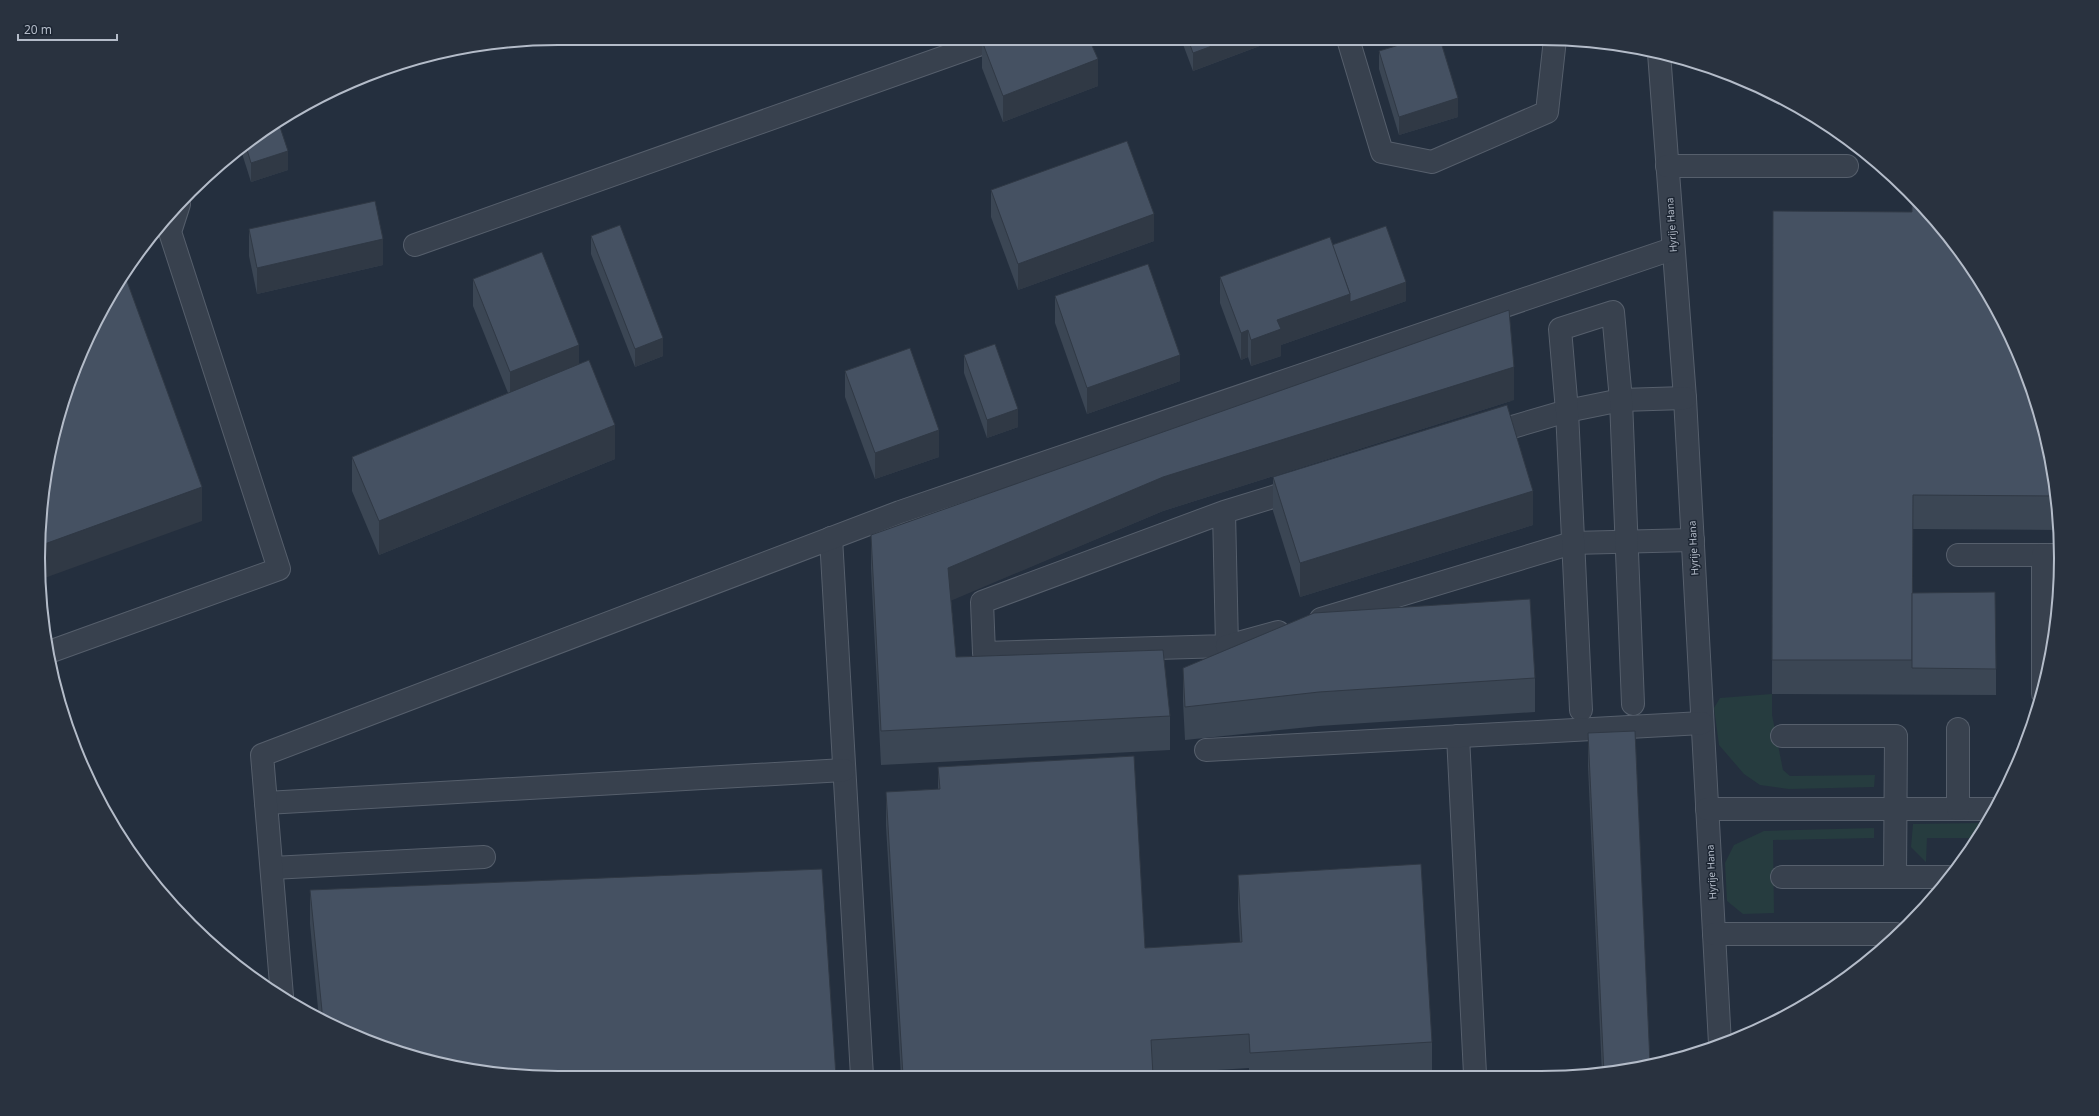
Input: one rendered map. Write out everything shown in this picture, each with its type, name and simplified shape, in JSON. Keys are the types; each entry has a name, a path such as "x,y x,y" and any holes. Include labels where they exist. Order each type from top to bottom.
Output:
{"street":[{"path":"415,245 978,45"},
{"path":"1350,45 1382,152 1432,162 1548,112 1554,45"},
{"name":"Hyrije Hana","path":"1659,59 1672,249 1685,398 1720,1039"},
{"path":"1667,166 1847,166"},
{"path":"54,650 279,569 170,232 175,217"},
{"path":"282,990 262,755 900,512 1672,249"},
{"path":"1581,710 1567,411 1560,329 1613,312 1621,400 1625,542 1633,704"},
{"path":"1467,440 1567,411 1621,400 1685,398"},
{"path":"1321,482 1224,512 982,602 984,653 1227,646 1299,626 1572,543 1693,540"},
{"path":"1224,512 1227,646"},
{"path":"831,538 862,1071"},
{"path":"1958,555 2051,555 2046,649"},
{"path":"1206,750 1702,723"},
{"path":"1958,729 1958,809"},
{"path":"1458,736 1475,1071"},
{"path":"1782,736 1896,736 1895,877"},
{"path":"266,803 844,770"},
{"path":"1707,809 1988,809"},
{"path":"272,868 484,857"},
{"path":"1782,877 1942,877"},
{"path":"1714,934 1890,934"}],"green space":[{"path":"1772,694 1772,715 1783,770 1790,776 1875,775 1874,787 1789,789 1760,785 1744,774 1719,745 1714,708 1720,698"},
{"path":"1980,823 1971,838 1927,838 1926,862 1911,847 1913,824"},
{"path":"1874,828 1874,838 1773,840 1774,913 1743,914 1727,901 1725,863 1734,845 1764,831"}],"building":[{"path":"984,45 1092,45 1098,59 1003,96"},
{"path":"1190,45 1215,45 1193,53"},
{"path":"1399,45 1442,45 1458,98 1399,117 1379,51"},
{"path":"280,127 288,151 251,163 247,150"},
{"path":"1127,141 1154,214 1018,264 991,190"},
{"path":"375,201 383,239 257,268 249,229"},
{"path":"1912,204 1948,246 1968,273 2001,331 2027,393 2037,425 2050,496 1913,495 1912,660 1772,660 1773,211 1912,212"},
{"path":"620,225 663,338 635,349 591,236"},
{"path":"1386,226 1406,282 1350,302 1350,294 1332,245"},
{"path":"1330,237 1350,294 1277,320 1281,329 1251,340 1248,330 1241,333 1220,277"},
{"path":"542,252 579,345 510,372 473,279"},
{"path":"1148,264 1180,355 1087,388 1055,296"},
{"path":"127,280 202,487 45,544 49,491 62,425 84,362 98,331"},
{"path":"1509,310 1514,367 1163,477 948,568 956,657 1163,650 1170,716 881,731 871,535"},
{"path":"995,344 1018,409 987,420 964,355"},
{"path":"910,348 939,430 875,453 845,371"},
{"path":"589,360 615,425 379,521 352,457"},
{"path":"1507,405 1533,491 1300,563 1273,477"},
{"path":"1995,592 1996,669 1912,668 1912,593"},
{"path":"1530,599 1535,678 1319,692 1185,707 1183,668 1314,613"},
{"path":"1635,731 1650,1059 1604,1067 1588,733"},
{"path":"1134,756 1145,948 1242,942 1238,875 1421,864 1432,1042 1250,1053 1249,1034 1151,1040 1153,1071 903,1071 886,792 940,789 938,767"},
{"path":"822,869 836,1071 524,1070 491,1067 458,1061 425,1054 393,1044 362,1032 322,1013 310,890"}]}
